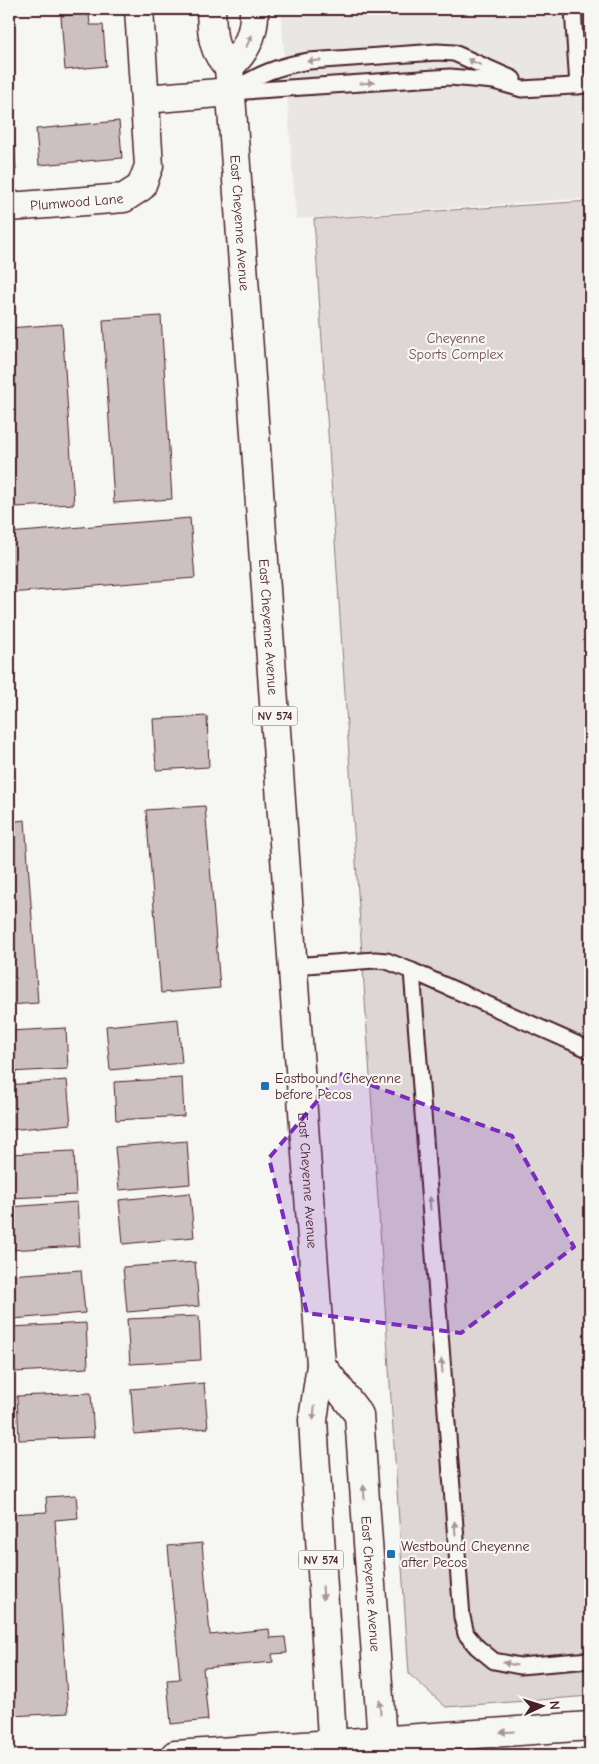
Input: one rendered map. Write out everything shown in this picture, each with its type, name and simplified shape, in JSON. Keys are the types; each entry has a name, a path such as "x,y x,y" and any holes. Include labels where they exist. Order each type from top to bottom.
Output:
{"main road":[{"path":"139,9 145,99 230,80"},
{"path":"211,9 213,43 230,80"},
{"path":"230,80 240,57 248,46 253,32 254,9"},
{"name":"East Cheyenne Avenue","path":"230,80 321,1365 313,1420 333,1750"},
{"name":"Plumwood Lane","path":"9,207 124,198 141,187 149,166 145,99"},
{"name":"East Cheyenne Avenue","path":"321,1365 359,1415 383,1748"},
{"path":"175,1755 383,1748 590,1726"}],"lane":[{"path":"230,80 450,77 494,81 515,88 535,89 584,85 573,9"},
{"path":"230,80 249,80 289,64 309,61 448,52 460,55 535,89"},
{"path":"292,966 375,960 387,961 590,1050"},
{"path":"412,971 462,1617 466,1634 477,1647 494,1660 520,1666 590,1660"}],"highlighted area":[{"path":"340,1074 512,1136 574,1247 461,1333 307,1313 269,1158"}],"shaded area":[{"path":"281,9 590,9 590,198 296,219"}],"green space":[{"name":"Cheyenne Sports Complex","path":"590,201 590,1696 446,1707 409,1674 314,219"}],"building":[{"path":"89,13 90,25 103,25 106,66 65,70 61,16"},
{"path":"12,101 16,170 9,171 9,102"},
{"path":"119,121 122,158 39,165 36,129"},
{"path":"161,316 172,499 114,503 103,320"},
{"path":"62,324 74,504 15,507 9,412 9,328"},
{"path":"190,518 195,578 9,593 9,533"},
{"path":"207,716 209,767 156,770 153,719"},
{"path":"205,806 220,988 161,993 146,810"},
{"path":"25,820 38,1003 9,1005 9,822"},
{"path":"178,1019 182,1063 110,1070 106,1026"},
{"path":"66,1028 68,1069 9,1072 9,1031"},
{"path":"182,1078 184,1116 116,1120 114,1082"},
{"path":"67,1080 71,1124 9,1130 9,1085"},
{"path":"187,1141 190,1184 119,1190 115,1147"},
{"path":"74,1151 76,1195 9,1198 9,1154"},
{"path":"190,1193 194,1237 123,1244 119,1200"},
{"path":"77,1202 80,1246 9,1250 9,1207"},
{"path":"195,1262 199,1306 127,1312 123,1267"},
{"path":"81,1270 85,1313 12,1319 9,1275"},
{"path":"199,1316 201,1360 130,1364 127,1319"},
{"path":"86,1323 88,1368 15,1372 12,1327"},
{"path":"204,1383 208,1428 134,1434 131,1389"},
{"path":"91,1393 94,1437 19,1440 17,1396"},
{"path":"76,1495 78,1518 55,1520 68,1713 10,1716 9,1514 47,1512 46,1497"},
{"path":"202,1543 210,1635 269,1629 270,1638 285,1637 287,1653 272,1654 273,1662 203,1668 208,1720 171,1724 167,1680 180,1679 168,1546"}],"place":[{"name":"Eastbound Cheyenne before Pecos","path":"265,1086"},
{"name":"Westbound Cheyenne after Pecos","path":"391,1554"}]}
